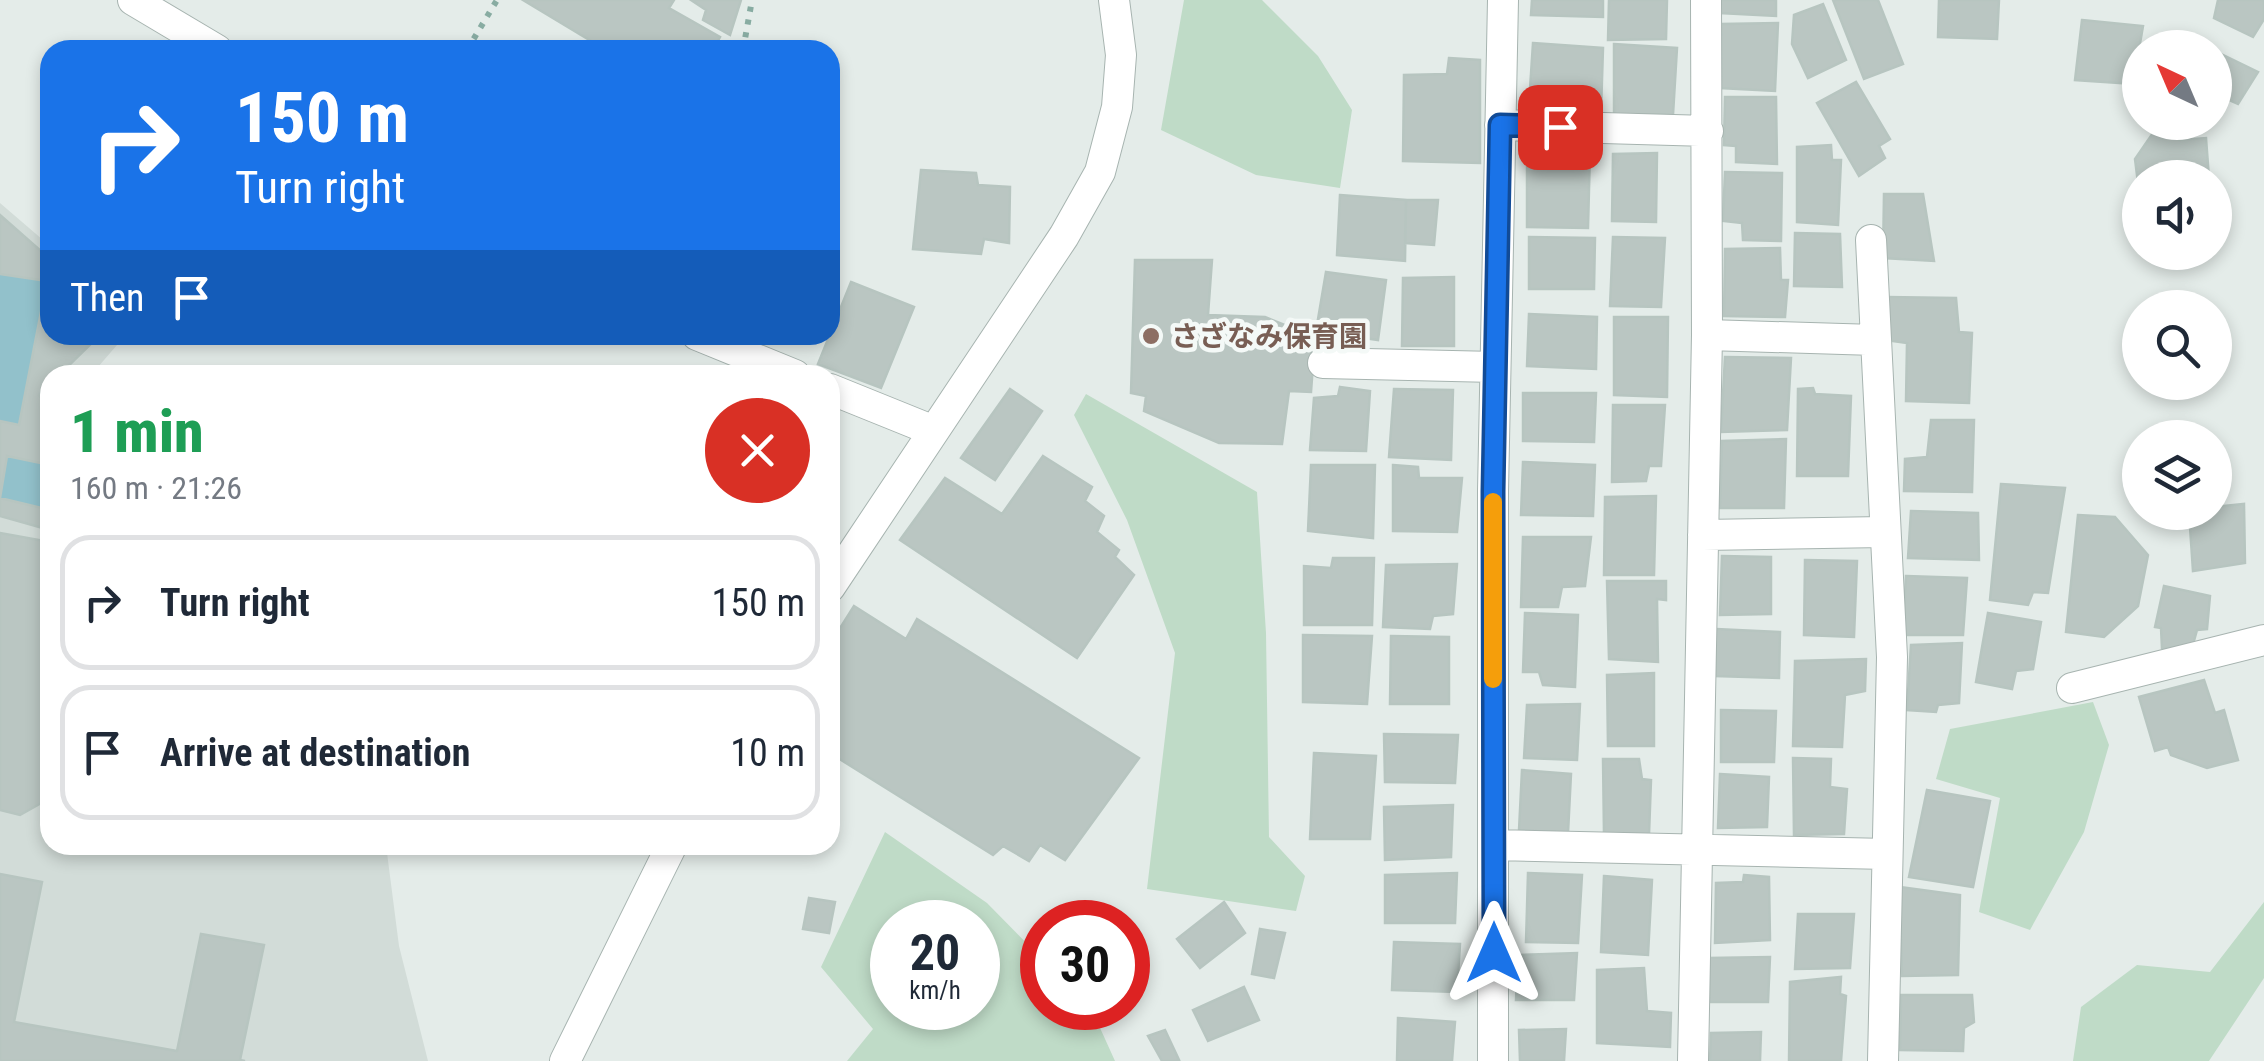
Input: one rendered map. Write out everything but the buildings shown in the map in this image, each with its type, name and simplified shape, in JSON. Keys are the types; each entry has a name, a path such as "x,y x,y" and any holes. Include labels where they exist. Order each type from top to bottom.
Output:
{"street":[{"path":"133,0 200,40"},
{"path":"840,571 1064,236 1100,172 1118,107 1121,55 1114,0"},
{"path":"1494,1061 1495,367 1503,0"},
{"path":"1693,1061 1707,335 1706,0"},
{"path":"1500,125 1708,131"},
{"path":"1871,240 1892,656 1883,1061"},
{"path":"1707,335 1875,340"},
{"path":"722,345 772,365"},
{"path":"1323,363 1495,367"},
{"path":"840,393 934,431"},
{"path":"1703,536 1883,532"},
{"path":"2072,688 2264,640"},
{"path":"1494,845 1887,854"},
{"path":"565,1061 667,855"}],"path":[{"path":"473,40 497,0"},
{"path":"744,40 752,0"}],"shaded area":[{"path":"0,203 40,237 40,345 117,345 100,365 40,365 40,855 387,855 399,946 428,1061 0,1061"}],"green space":[{"path":"1184,0 1262,0 1318,56 1352,110 1340,188 1256,175 1161,130"},
{"path":"1086,394 1257,492 1266,633 1269,837 1305,876 1296,911 1147,889 1175,653 1127,520 1074,415"},
{"path":"2093,702 2109,745 2084,832 2030,930 1979,912 2000,798 1936,779 1950,729"},
{"path":"885,832 983,900 870,900 870,1025 821,967"},
{"path":"2264,902 2264,978 2209,1061 2073,1061 2081,1007 2137,965 2210,972"},
{"path":"1000,916 1020,937 1020,1030 1101,1030 1115,1061 847,1061 872,1030 1000,1030"}],"water":[{"path":"0,274 40,280 40,317 19,425 0,421"},
{"path":"7,456 40,463 40,508 0,498"}],"slow traffic":[{"path":"1493,502 1493,679"}],"place":[{"name":"さざなみ保育園","path":"1151,336"}],"route":[{"path":"1494,953 1493,491 1500,125 1560,127"}]}
